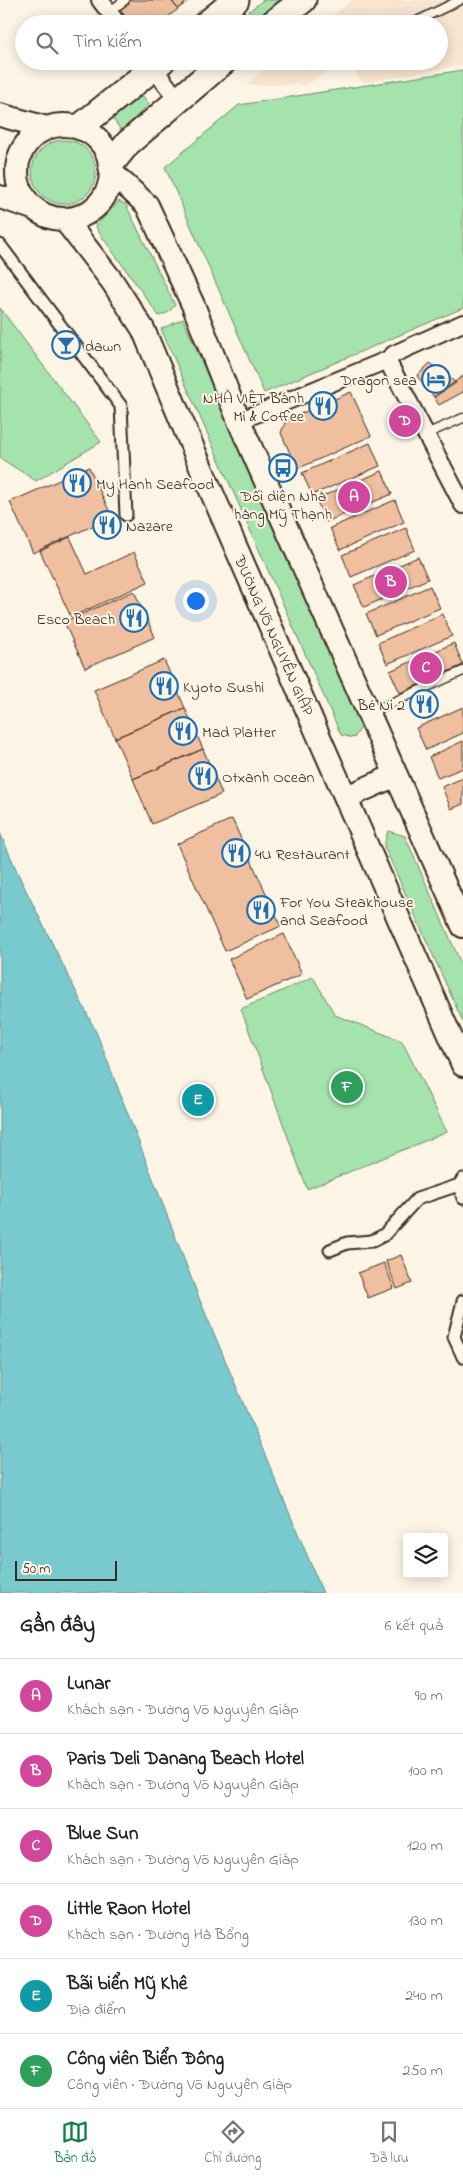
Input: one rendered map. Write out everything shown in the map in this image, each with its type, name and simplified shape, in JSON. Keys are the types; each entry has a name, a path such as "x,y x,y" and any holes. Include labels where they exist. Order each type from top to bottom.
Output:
{"main road":[{"path":"217,15 236,0"},
{"path":"283,15 302,0"},
{"path":"80,127 148,70"},
{"path":"111,168 128,143 213,70"},
{"path":"0,116 47,128"},
{"path":"0,197 33,208 53,218 79,217 92,210 103,200 109,186 111,168 107,152 100,141 80,127 67,124 47,128 33,136 26,144 16,172 20,191 33,208"},
{"path":"111,168 146,205 194,307 238,421 463,926"},
{"name":"ĐƯỜNG VÕ NGUYÊN GIÁP","path":"64,219 112,281 143,329 205,478 347,797 463,1065"},
{"path":"347,797 396,776"}],"street":[{"path":"159,70 178,100"},
{"path":"0,245 120,406 126,515"},
{"path":"238,421 390,353 463,324"},
{"path":"390,353 426,434 463,505"},
{"path":"330,1250 347,1243 372,1241 384,1235 417,1199 461,1182 463,1198"},
{"path":"463,1301 454,1338 463,1356"}],"lane":[{"path":"109,12 125,0"},
{"path":"429,15 460,0"},
{"path":"426,434 463,418"},
{"path":"368,713 463,671"}],"shaded area":[{"path":"352,0 463,0 463,65 448,68 448,15 333,15"},
{"path":"264,70 329,70 306,85 246,85"},
{"path":"354,70 435,70 363,83"}],"green space":[{"path":"263,0 282,0 263,15 244,15"},
{"path":"463,70 463,308 264,393 165,167 239,105"},
{"path":"143,96 149,104 133,120 129,130 122,132 111,116 113,110 124,108"},
{"path":"64,140 76,142 87,149 94,160 96,172 94,184 87,195 76,202 64,204 52,202 41,195 34,184 32,172 34,160 41,149 52,142"},
{"path":"119,201 126,205 175,305 169,312 159,316 96,226"},
{"path":"0,308 101,442 36,481 0,458"},
{"path":"183,319 362,726 354,738 341,735 161,329"},
{"path":"388,831 405,836 463,968 463,1022 384,846"},
{"path":"313,977 335,1015 402,1041 447,1132 307,1189 241,1009"}],"water":[{"path":"0,833 20,878 97,1034 199,1298 323,1593 0,1593"}],"building":[{"path":"127,0 171,0 178,9 170,15 124,15 118,8"},
{"path":"171,0 189,0 178,9"},
{"name":"Dragon sea","path":"430,363 456,383 434,397 417,376"},
{"path":"463,376 463,392 439,405 434,397"},
{"path":"351,392 371,436 297,469 281,433 286,420"},
{"path":"370,443 380,466 312,495 302,473"},
{"path":"89,467 112,517 33,553 10,502"},
{"path":"382,471 392,494 326,522 316,499"},
{"path":"395,500 404,522 340,550 330,528"},
{"path":"406,528 415,550 351,577 342,555"},
{"path":"70,537 87,574 134,552 148,582 71,617 40,551"},
{"path":"418,557 428,579 364,607 354,585"},
{"path":"430,586 440,608 376,635 366,614"},
{"path":"134,591 155,637 85,668 64,622"},
{"path":"442,614 452,636 387,664 378,643"},
{"path":"454,643 463,665 400,693 390,671"},
{"path":"164,660 185,708 115,738 94,690"},
{"path":"463,707 463,733 426,750 416,728"},
{"path":"185,708 203,749 133,779 115,738"},
{"path":"463,741 463,768 438,778 429,757"},
{"path":"203,749 222,794 152,824 133,779"},
{"path":"463,778 463,804 451,809 442,787"},
{"path":"232,819 281,926 225,951 177,844"},
{"path":"284,934 302,974 247,999 229,959"},
{"path":"401,1255 412,1283 397,1289 386,1261"},
{"path":"384,1263 394,1288 368,1298 358,1273"}],"place":[{"name":"dawn","path":"66,345"},
{"name":"Dragon sea","path":"436,379"},
{"name":"NHÀ VIỆT Bánh Mì & Coffee","path":"323,406"},
{"name":"Little Raon Hotel","path":"405,421"},
{"name":"Đối diện Nhà hàng Mỹ Thạnh","path":"283,468"},
{"name":"My Hanh Seafood","path":"77,483"},
{"name":"Lunar","path":"354,497"},
{"name":"Nazare","path":"107,525"},
{"name":"Paris Deli Danang Beach Hotel","path":"391,582"},
{"name":"Esco Beach","path":"134,618"},
{"name":"Blue Sun","path":"426,668"},
{"name":"Kyoto Sushi","path":"164,686"},
{"name":"Bé Ni 2","path":"424,704"},
{"name":"Mad Platter","path":"183,731"},
{"name":"Otxanh Ocean","path":"203,776"},
{"name":"4U Restaurant","path":"236,853"},
{"name":"For You Steakhouse and Seafood","path":"261,910"},
{"name":"Công viên Biển Đông","path":"347,1087"},
{"name":"Bãi biển Mỹ Khê","path":"198,1100"}]}
